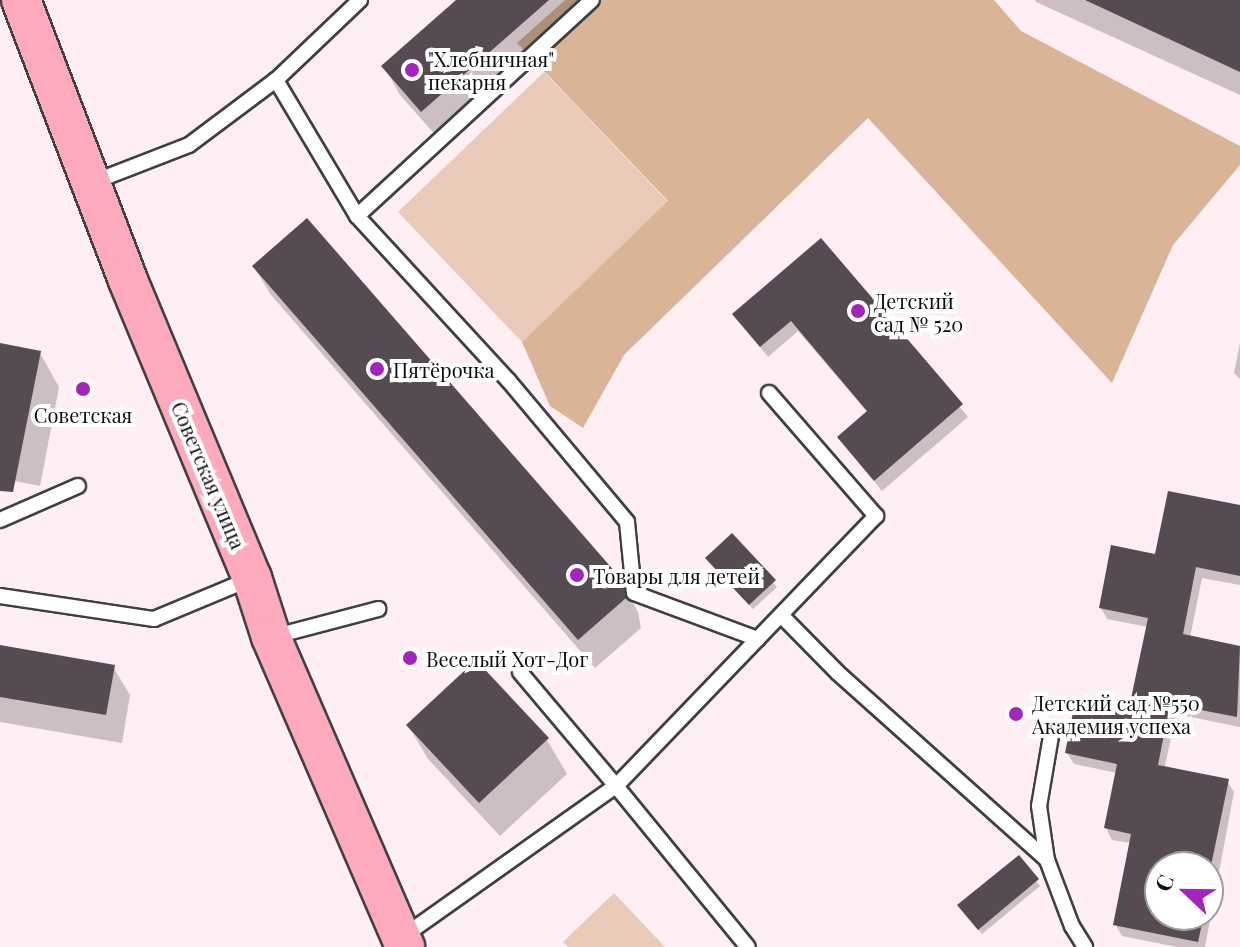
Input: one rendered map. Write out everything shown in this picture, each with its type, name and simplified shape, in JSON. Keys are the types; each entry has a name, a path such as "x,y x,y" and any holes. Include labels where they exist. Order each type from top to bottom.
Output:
{"main road":[{"name":"Советская улица","path":"21,0 91,183 252,578 271,637 403,942"}],"lane":[{"path":"91,183 189,145 276,80 360,0"},
{"path":"357,216 592,0"},
{"path":"276,80 357,216 508,380 627,522 634,593 758,639"},
{"path":"403,942 616,786 876,516 769,393"},
{"path":"0,520 78,486"},
{"path":"0,596 154,619 252,578"},
{"path":"271,637 378,609"},
{"path":"781,615 838,673 1047,860"},
{"path":"520,672 748,947"},
{"path":"1051,736 1039,806 1047,860 1072,926 1085,947"}],"shaded area":[{"path":"565,0 994,0 1021,31 1240,146 1240,165 1173,245 1112,383 868,118 624,355 583,428 550,406 522,342 668,201 517,43"},
{"path":"544,72 668,202 522,342 398,212"},
{"path":"614,893 665,947 568,947 563,942"}],"building":[{"path":"456,0 549,0 421,112 381,66"},
{"path":"1085,0 1240,0 1240,72"},
{"path":"307,218 623,581 626,598 578,640 252,266"},
{"path":"821,238 963,404 874,481 837,437 867,411 791,321 760,347 732,314"},
{"path":"0,343 41,351 13,492 0,491"},
{"path":"1168,491 1240,505 1240,576 1196,567 1183,634 1240,646 1237,717 1170,704 1158,765 1229,779 1214,851 1144,851 1144,931 1200,931 1198,942 1113,925 1131,834 1104,828 1117,764 1065,753 1076,697 1129,708 1148,618 1099,608 1111,545 1155,554"},
{"path":"732,533 776,580 749,605 705,558"},
{"path":"0,645 115,665 106,715 0,697"},
{"path":"476,660 549,738 479,803 406,725"},
{"path":"1019,855 1039,879 978,930 957,905"}],"place":[{"name":"\"Хлебничная\" пекарня","path":"412,70"},
{"name":"Детский сад № 520","path":"858,311"},
{"name":"Пятёрочка","path":"377,369"},
{"name":"Советская","path":"83,389"},
{"name":"Товары для детей","path":"577,575"},
{"name":"Веселый Хот-Дог","path":"410,658"},
{"name":"Детский сад №550 Академия успеха","path":"1016,714"}]}
